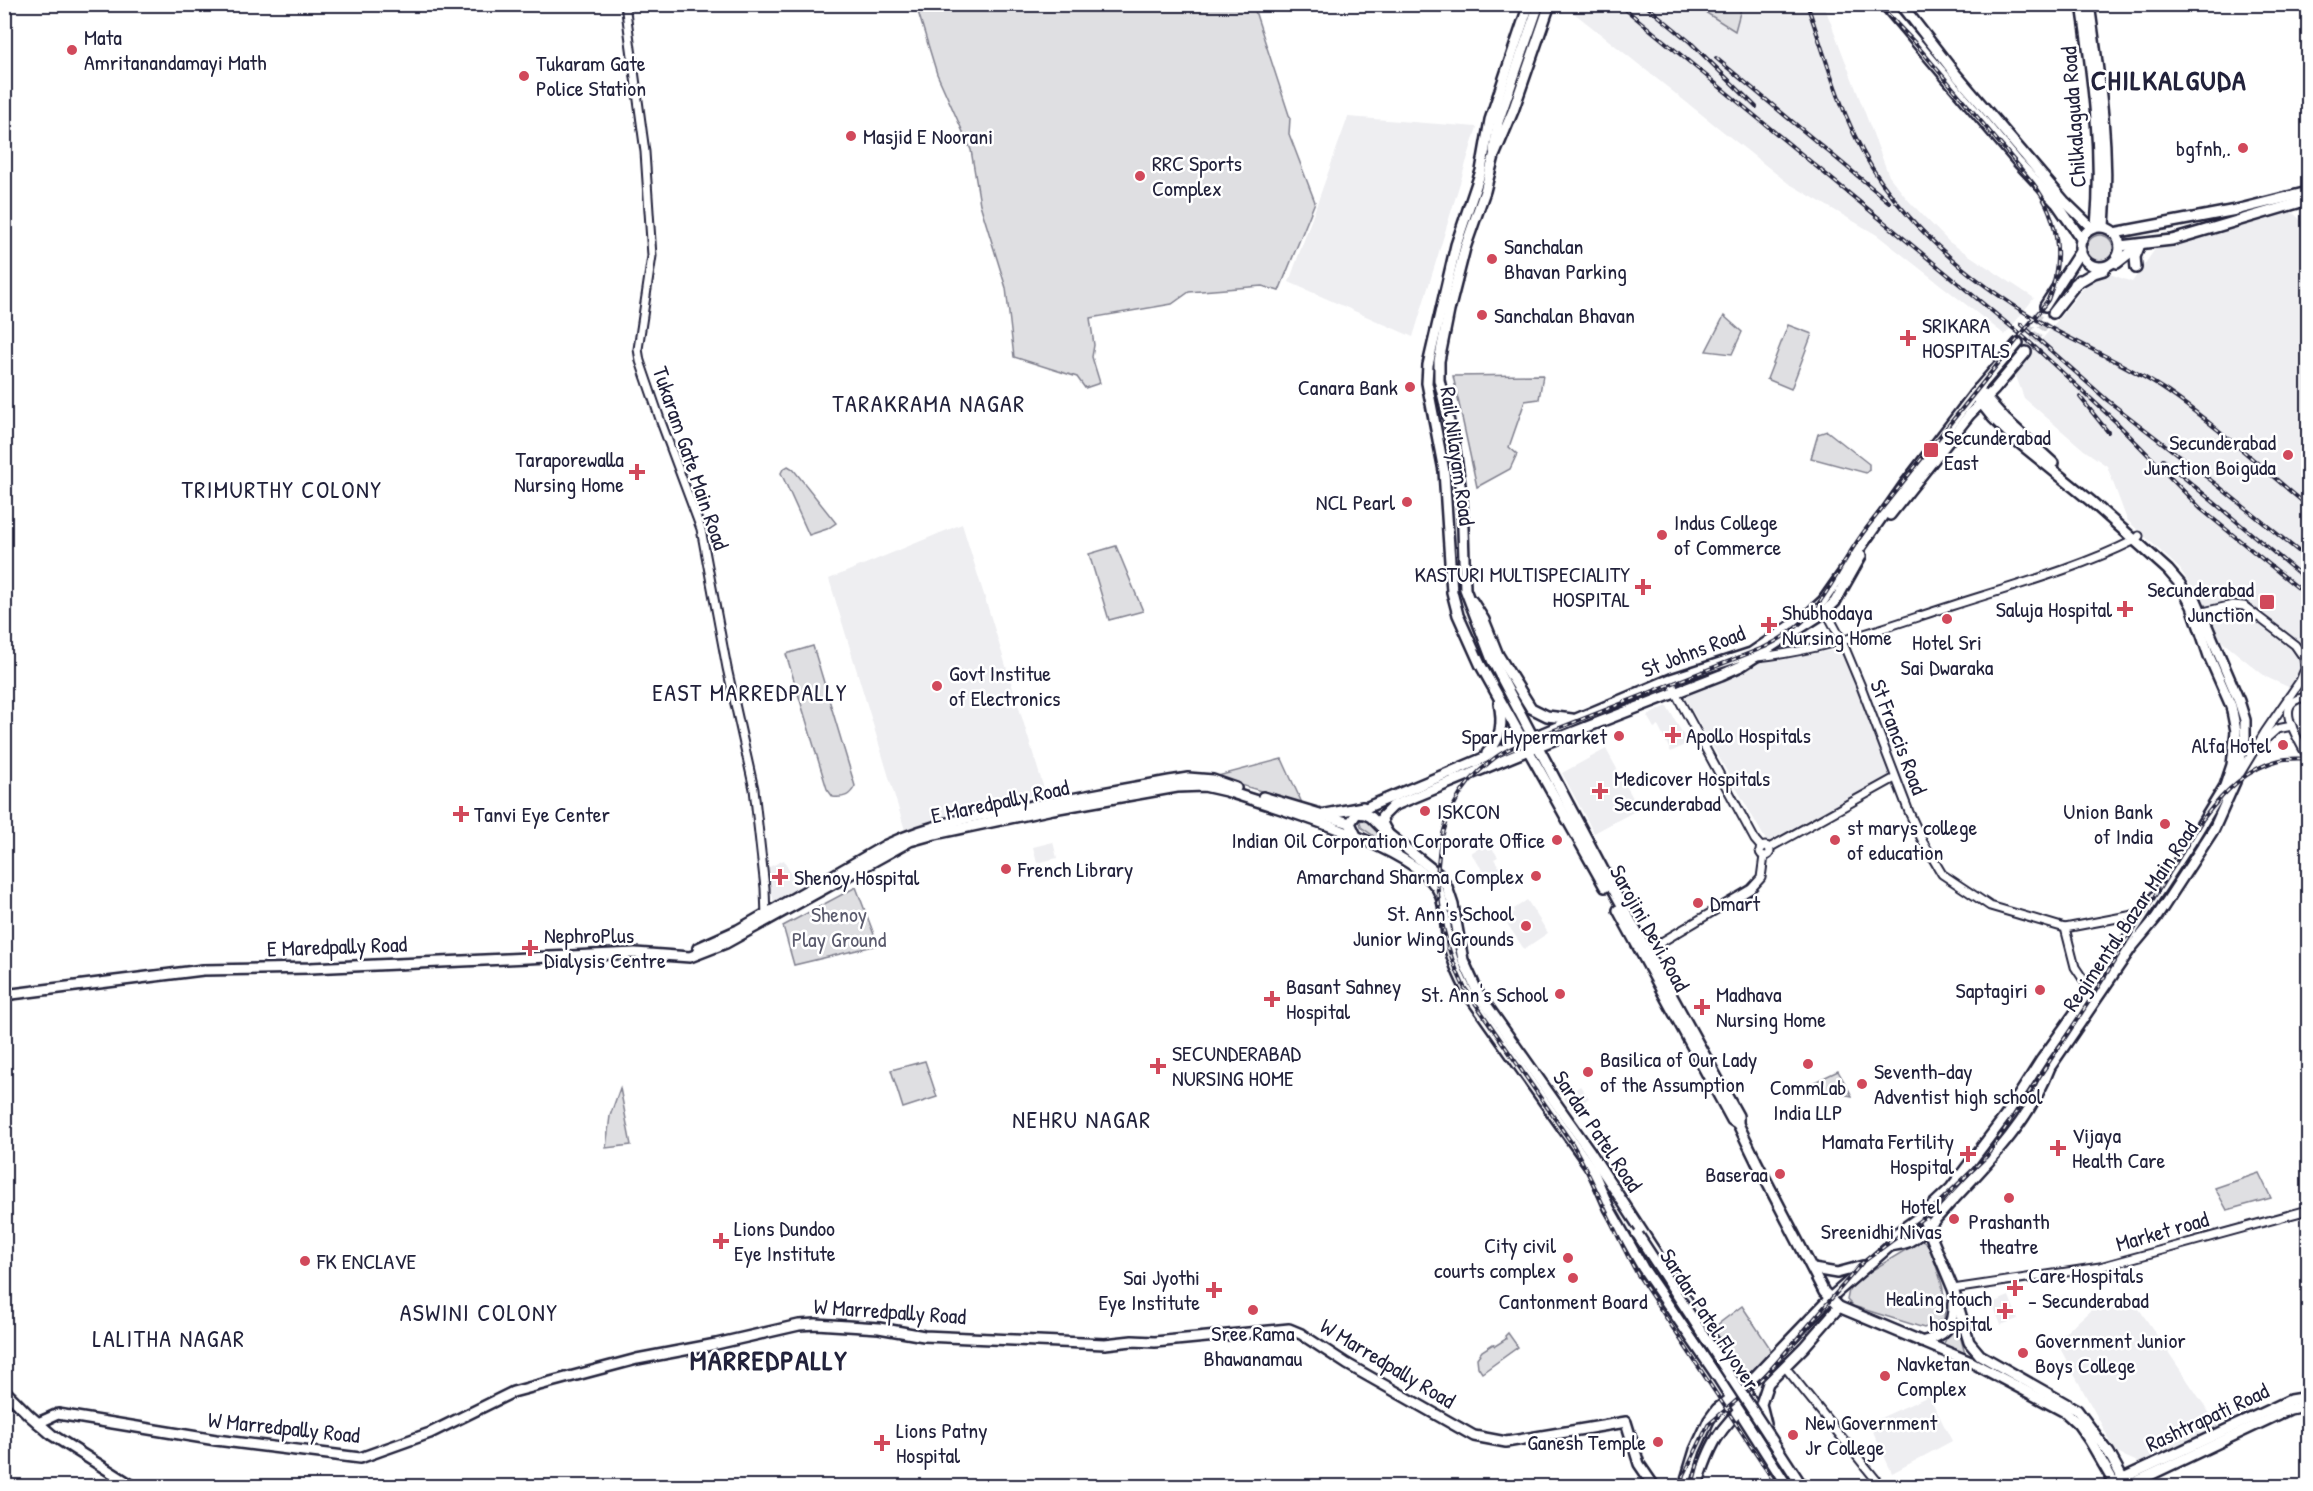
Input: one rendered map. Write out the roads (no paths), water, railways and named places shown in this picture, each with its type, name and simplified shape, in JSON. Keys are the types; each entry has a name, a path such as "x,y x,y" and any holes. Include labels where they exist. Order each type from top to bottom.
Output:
{"main road":[{"path":"1489,156 1490,120 1529,4"},
{"path":"1884,4 2056,204 2081,245 2085,260 2100,267 2112,264 2119,254 2120,246 2114,233"},
{"path":"1900,4 1953,71 2064,201 2097,228 2114,233 2262,204 2308,192"},
{"name":"Chilkalaguda Road","path":"2082,4 2098,128 2097,228"},
{"name":"Chilkalaguda Road","path":"2089,4 2105,127 2106,195 2097,228"},
{"name":"Rail Nilayam Road","path":"1534,743 1496,692 1466,635 1452,592 1445,478 1427,383 1428,365 1456,245 1489,156 1513,111 1544,6"},
{"name":"Rail Nilayam Road","path":"1489,156 1485,191 1465,248 1449,311 1439,361 1439,380 1460,477 1464,542 1463,572 1466,595 1492,660 1534,743"},
{"path":"2120,246 2172,240 2308,200"},
{"path":"2178,221 2186,236"},
{"path":"2044,306 2081,245 2097,228"},
{"path":"2136,268 2135,257 2142,244"},
{"path":"2075,284 2094,273 2110,268 2142,244"},
{"path":"2053,313 2075,284 2094,266"},
{"name":"St Johns Road","path":"1388,834 1383,825 1383,817 1393,806 1534,743 1576,720 1671,679 1753,655 1823,601 1905,484 1997,365 2018,343"},
{"name":"St Johns Road","path":"1350,823 1358,813 1370,806 1480,759 1534,743 1549,745 1556,739 1721,675 1826,611 1835,602 1870,540 1960,426 2026,351"},
{"name":"Regimental Bazar Main Road","path":"1718,1408 1744,1389 1830,1298 1890,1246 1897,1233 1921,1216 1951,1188 2007,1114 2042,1059 2075,1023 2156,918 2214,829 2235,782 2246,738 2245,720 2239,701 2198,613 2174,577 2137,538 1976,392"},
{"name":"Regimental Bazar Main Road","path":"1983,400 1993,418 2017,441 2137,538"},
{"path":"1960,426 1982,413 1993,418"},
{"path":"1445,478 1460,477"},
{"path":"1466,595 1484,620 1498,655 1531,708 1547,716 1576,720"},
{"name":"Regimental Bazar Main Road","path":"1890,1246 1907,1243 1928,1227 2020,1125 2043,1086 2050,1067 2091,991 2191,842 2225,786 2234,757 2236,731 2231,706 2209,656 2198,613"},
{"path":"1480,759 1496,744 1500,733 1501,712 1496,692"},
{"name":"Sarojini Devi Road","path":"1534,743 1644,952 1738,1116 1738,1124 1824,1292 1839,1307 1973,1363 2065,1412 2078,1424 2119,1484"},
{"name":"E Maredpally Road","path":"824,885 886,845 911,833 938,825 994,812 1188,778 1213,780 1350,823"},
{"name":"E Maredpally Road","path":"4,995 204,970 310,968 635,953 672,954 678,957 698,954 910,841 1065,807 1190,785 1226,791 1356,836"},
{"path":"1321,814 1370,806"},
{"name":"Sardar Patel Road","path":"1358,813 1371,817 1388,834 1438,874 1443,881 1453,905 1463,960 1470,978 1589,1150 1807,1486"},
{"path":"1350,823 1356,836"},
{"name":"Sardar Patel Road","path":"1356,836 1423,872 1440,892 1447,937 1460,980 1593,1171 1609,1208 1643,1268 1787,1486"},
{"name":"Sardar Patel Flyover","path":"1593,1171 1802,1486"},
{"name":"Sardar Patel Flyover","path":"1609,1182 1636,1236 1796,1486"},
{"path":"1921,1216 1928,1227 1953,1289 1967,1337 1980,1355 2072,1405 2121,1465 2129,1468 2146,1467"},
{"path":"1813,1269 1837,1273 1867,1265"},
{"path":"1922,1342 1942,1334 1951,1325 1954,1316 1953,1289"},
{"path":"1766,1424 1762,1414 1763,1393 1768,1383 1839,1307"},
{"name":"W Marredpally Road","path":"38,1423 58,1414 216,1440 360,1458 430,1433 513,1392 637,1359 816,1324 879,1329 924,1336 1105,1344 1132,1341 1155,1342 1289,1329 1474,1436 1506,1442 1626,1422 1639,1464 1654,1486"},
{"path":"1721,1383 1730,1390 1734,1389 1738,1382 1737,1378"},
{"path":"1684,1486 1695,1450 1709,1420 1718,1408 1722,1395 1721,1383"},
{"path":"4,1390 52,1435 133,1486"},
{"name":"Rashtrapati Road","path":"2119,1484 2146,1467 2290,1400 2308,1396"},
{"path":"1697,1486 1707,1452 1716,1436 1729,1420 1751,1400"},
{"name":"Rashtrapati Road","path":"2119,1484 2290,1409 2308,1405"},
{"path":"1718,1408 1728,1409 1729,1420"},
{"path":"1729,1420 1737,1418 1744,1420 1748,1410 1759,1414"},
{"path":"2109,1453 2119,1484"},
{"path":"2101,1486 2106,1478 2105,1466"}],"street":[{"name":"Tukaram Gate Main Road","path":"625,4 645,153 652,256 638,350 661,422 701,529 727,668 752,780 765,888 766,918"},
{"path":"1753,655 1779,655 1842,640 2089,562 2137,538"},
{"path":"2198,613 2227,606 2244,606 2289,640 2301,651 2304,658 2305,669 2300,681 2235,782"},
{"name":"St Francis Road","path":"1826,611 1842,640 1895,778 1923,842 1942,874 1990,906 2065,927 2144,913"},
{"path":"1644,952 1751,889 1761,878 1764,856 1770,854 1755,840 1675,692 1671,679"},
{"path":"2308,697 2295,699 2288,708 2288,716 2308,758"},
{"path":"2256,747 2277,729 2292,726"},
{"path":"1765,848 1895,778"},
{"path":"2065,927 2075,967 2091,991"},
{"name":"Market road","path":"1953,1289 2100,1267 2308,1210"},
{"path":"1785,1367 1881,1486"}],"tunnel":[{"path":"2018,343 2045,306"},
{"path":"2026,352 2053,313"}],"railway":[{"path":"1619,4 2026,339 2116,422 2201,509 2308,596"},
{"path":"1644,4 1690,42 1756,107"},
{"path":"1807,4 1838,96 1869,163 1899,205 1937,246 1979,281 2025,313 2168,392 2222,433 2308,506"},
{"path":"1777,1486 1638,1275 1573,1145 1464,987 1443,929 1438,898 1438,868 1442,838 1452,809 1468,784 1497,756 1544,734 1765,647 1786,635 1802,622 1826,593 1869,525 2048,300 2056,270 2057,254 2053,224 2042,196 1915,43 1878,4"},
{"path":"1716,58 1889,202"},
{"path":"2021,324 2107,400 2308,559"},
{"path":"2080,397 2108,432"},
{"path":"2163,460 2308,581"},
{"path":"1682,1486 1684,1475 1708,1425 1766,1375 1862,1263 1923,1218 1987,1156 2090,1000 2211,809 2227,791 2257,769 2280,760 2308,758"},
{"path":"1692,1486 1699,1459"}],"place":[{"name":"Mata Amritanandamayi Math","path":"72,50"},
{"name":"Tukaram Gate Police Station","path":"524,76"},
{"name":"Masjid E Noorani","path":"851,136"},
{"name":"bgfnh,.","path":"2243,148"},
{"name":"RRC Sports Complex","path":"1140,176"},
{"name":"Sanchalan Bhavan Parking","path":"1492,259"},
{"name":"Sanchalan Bhavan","path":"1482,315"},
{"name":"SRIKARA HOSPITALS","path":"1908,338"},
{"name":"Canara Bank","path":"1410,387"},
{"name":"Secunderabad East","path":"1931,450"},
{"name":"Secunderabad Junction Boiguda","path":"2288,455"},
{"name":"Taraporewalla Nursing Home","path":"637,472"},
{"name":"NCL Pearl","path":"1407,502"},
{"name":"Indus College of Commerce","path":"1662,535"},
{"name":"KASTURI MULTISPECIALITY HOSPITAL","path":"1643,587"},
{"name":"Secunderabad Junction","path":"2267,602"},
{"name":"Saluja Hospital","path":"2125,609"},
{"name":"Hotel Sri Sai Dwaraka","path":"1947,619"},
{"name":"Shubhodaya Nursing Home","path":"1769,625"},
{"name":"Govt Institue of Electronics","path":"937,686"},
{"name":"Apollo Hospitals","path":"1673,735"},
{"name":"Spar Hypermarket","path":"1619,736"},
{"name":"Alfa Hotel","path":"2283,745"},
{"name":"Medicover Hospitals Secunderabad","path":"1600,791"},
{"name":"ISKCON","path":"1425,811"},
{"name":"Tanvi Eye Center","path":"461,814"},
{"name":"Union Bank of India","path":"2165,824"},
{"name":"Indian Oil Corporation Corporate Office","path":"1557,840"},
{"name":"st marys college of education","path":"1835,840"},
{"name":"French Library","path":"1006,869"},
{"name":"Amarchand Sharma Complex","path":"1536,876"},
{"name":"Shenoy Hospital","path":"780,877"},
{"name":"Dmart","path":"1698,903"},
{"name":"St. Ann's School Junior Wing Grounds","path":"1526,926"},
{"name":"NephroPlus Dialysis Centre","path":"530,948"},
{"name":"Saptagiri","path":"2040,990"},
{"name":"St. Ann's School","path":"1560,994"},
{"name":"Basant Sahney Hospital","path":"1272,999"},
{"name":"Madhava Nursing Home","path":"1702,1007"},
{"name":"CommLab India LLP","path":"1808,1064"},
{"name":"SECUNDERABAD NURSING HOME","path":"1158,1066"},
{"name":"Basilica of Our Lady of the Assumption","path":"1588,1072"},
{"name":"Seventh-day Adventist high school","path":"1862,1084"},
{"name":"Vijaya Health Care","path":"2058,1148"},
{"name":"Mamata Fertility Hospital","path":"1968,1154"},
{"name":"Baseraa","path":"1780,1174"},
{"name":"Prashanth theatre","path":"2009,1198"},
{"name":"Hotel Sreenidhi Nivas","path":"1954,1219"},
{"name":"Lions Dundoo Eye Institute","path":"721,1241"},
{"name":"City civil courts complex","path":"1568,1258"},
{"name":"FK ENCLAVE","path":"305,1261"},
{"name":"Cantonment Board","path":"1573,1278"},
{"name":"Care Hospitals - Secunderabad","path":"2015,1288"},
{"name":"Sai Jyothi Eye Institute","path":"1214,1290"},
{"name":"Sree Rama Bhawanamau","path":"1253,1310"},
{"name":"Healing touch hospital","path":"2005,1311"},
{"name":"Government Junior Boys College","path":"2023,1353"},
{"name":"Navketan Complex","path":"1885,1376"},
{"name":"New Government Jr College","path":"1793,1435"},
{"name":"Ganesh Temple","path":"1658,1442"},
{"name":"Lions Patny Hospital","path":"882,1443"}],"district":[{"name":"CHILKALGUDA","path":"2169,80"},
{"name":"TARAKRAMA NAGAR","path":"929,404"},
{"name":"TRIMURTHY COLONY","path":"282,490"},
{"name":"EAST MARREDPALLY","path":"750,693"},
{"name":"NEHRU NAGAR","path":"1082,1120"},
{"name":"ASWINI COLONY","path":"479,1313"},
{"name":"LALITHA NAGAR","path":"169,1339"},
{"name":"MARREDPALLY","path":"769,1360"}],"park label":[{"name":"Shenoy Play Ground","path":"839,926"}]}
